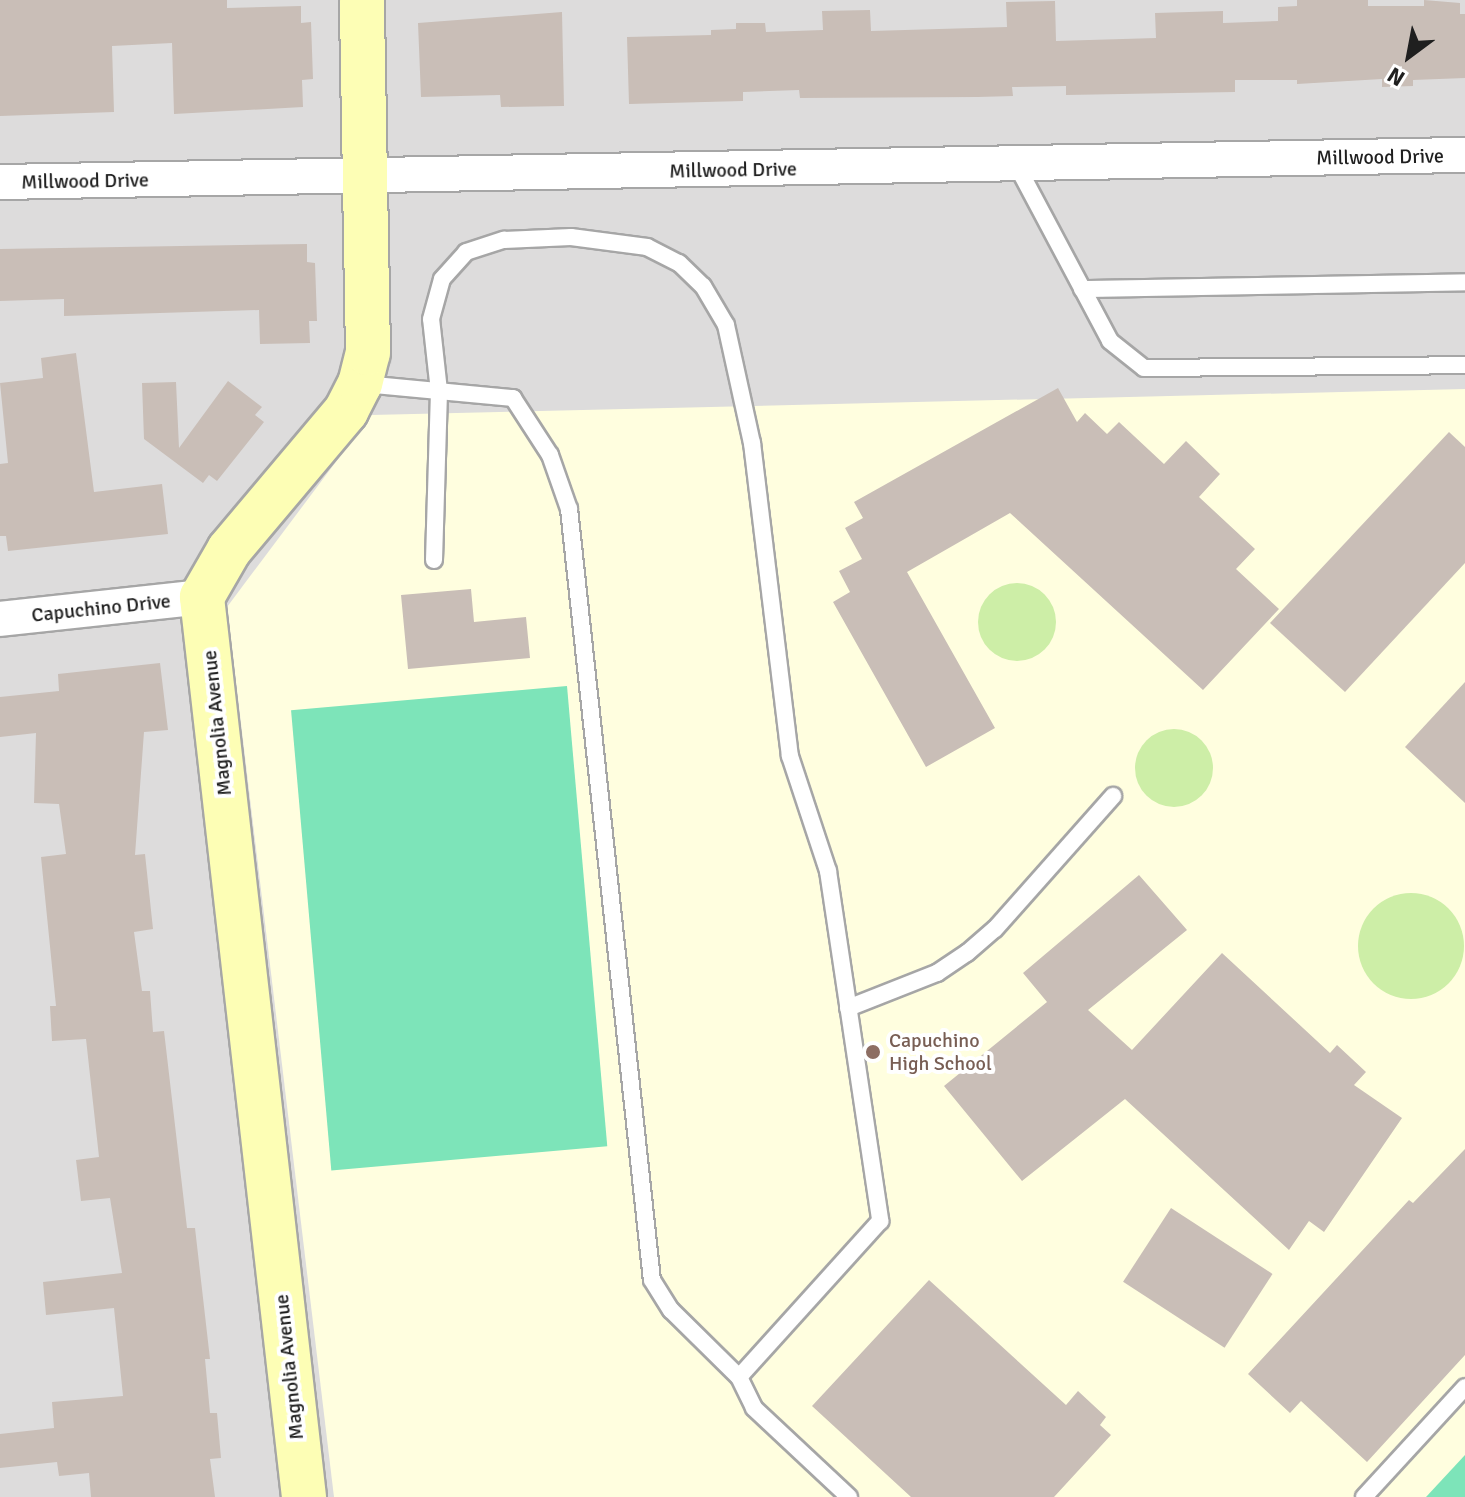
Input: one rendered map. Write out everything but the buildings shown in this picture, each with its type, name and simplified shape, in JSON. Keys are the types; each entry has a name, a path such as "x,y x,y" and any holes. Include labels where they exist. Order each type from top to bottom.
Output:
{"main road":[{"path":"202,597 229,550 346,411 360,384 368,353 362,0"},
{"name":"Magnolia Avenue","path":"202,597 304,1497"}],"street":[{"name":"Millwood Drive","path":"0,182 365,178 1465,155"},
{"name":"Capuchino Drive","path":"0,619 202,597"}],"lane":[{"path":"1016,164 1110,341 1144,368 1465,365"},
{"path":"434,560 439,391 431,319 442,279 466,252 504,240 571,237 647,247 679,263 703,286 726,325 752,443 790,756 828,871 880,1221 739,1377"},
{"path":"1082,289 1465,282"},
{"path":"360,384 513,398 550,455 569,509 652,1280 671,1310 739,1377 754,1408 849,1497"},
{"path":"848,1008 937,973 967,953 995,929 1113,796"},
{"path":"1364,1497 1465,1387"}],"shaded area":[{"path":"0,0 1465,0 1465,1497 0,1497"},
{"name":"Capuchino High School","path":"1465,389 1465,1497 334,1497 227,607 371,415"}],"green space":[{"path":"1017,583 1032,586 1049,600 1056,622 1053,637 1039,654 1017,661 1002,658 985,644 978,622 981,607 995,590"},
{"path":"567,686 607,1146 331,1170 291,710"},
{"path":"1174,729 1189,732 1206,746 1213,768 1210,783 1196,800 1174,807 1159,804 1142,790 1135,768 1138,753 1152,736"},
{"path":"1411,893 1431,897 1448,909 1460,926 1464,946 1460,966 1448,983 1431,995 1411,999 1391,995 1374,983 1362,966 1358,946 1362,926 1374,909 1391,897"},
{"path":"1465,1455 1465,1497 1426,1497"}],"place":[{"name":"Capuchino High School","path":"873,1052"}]}
